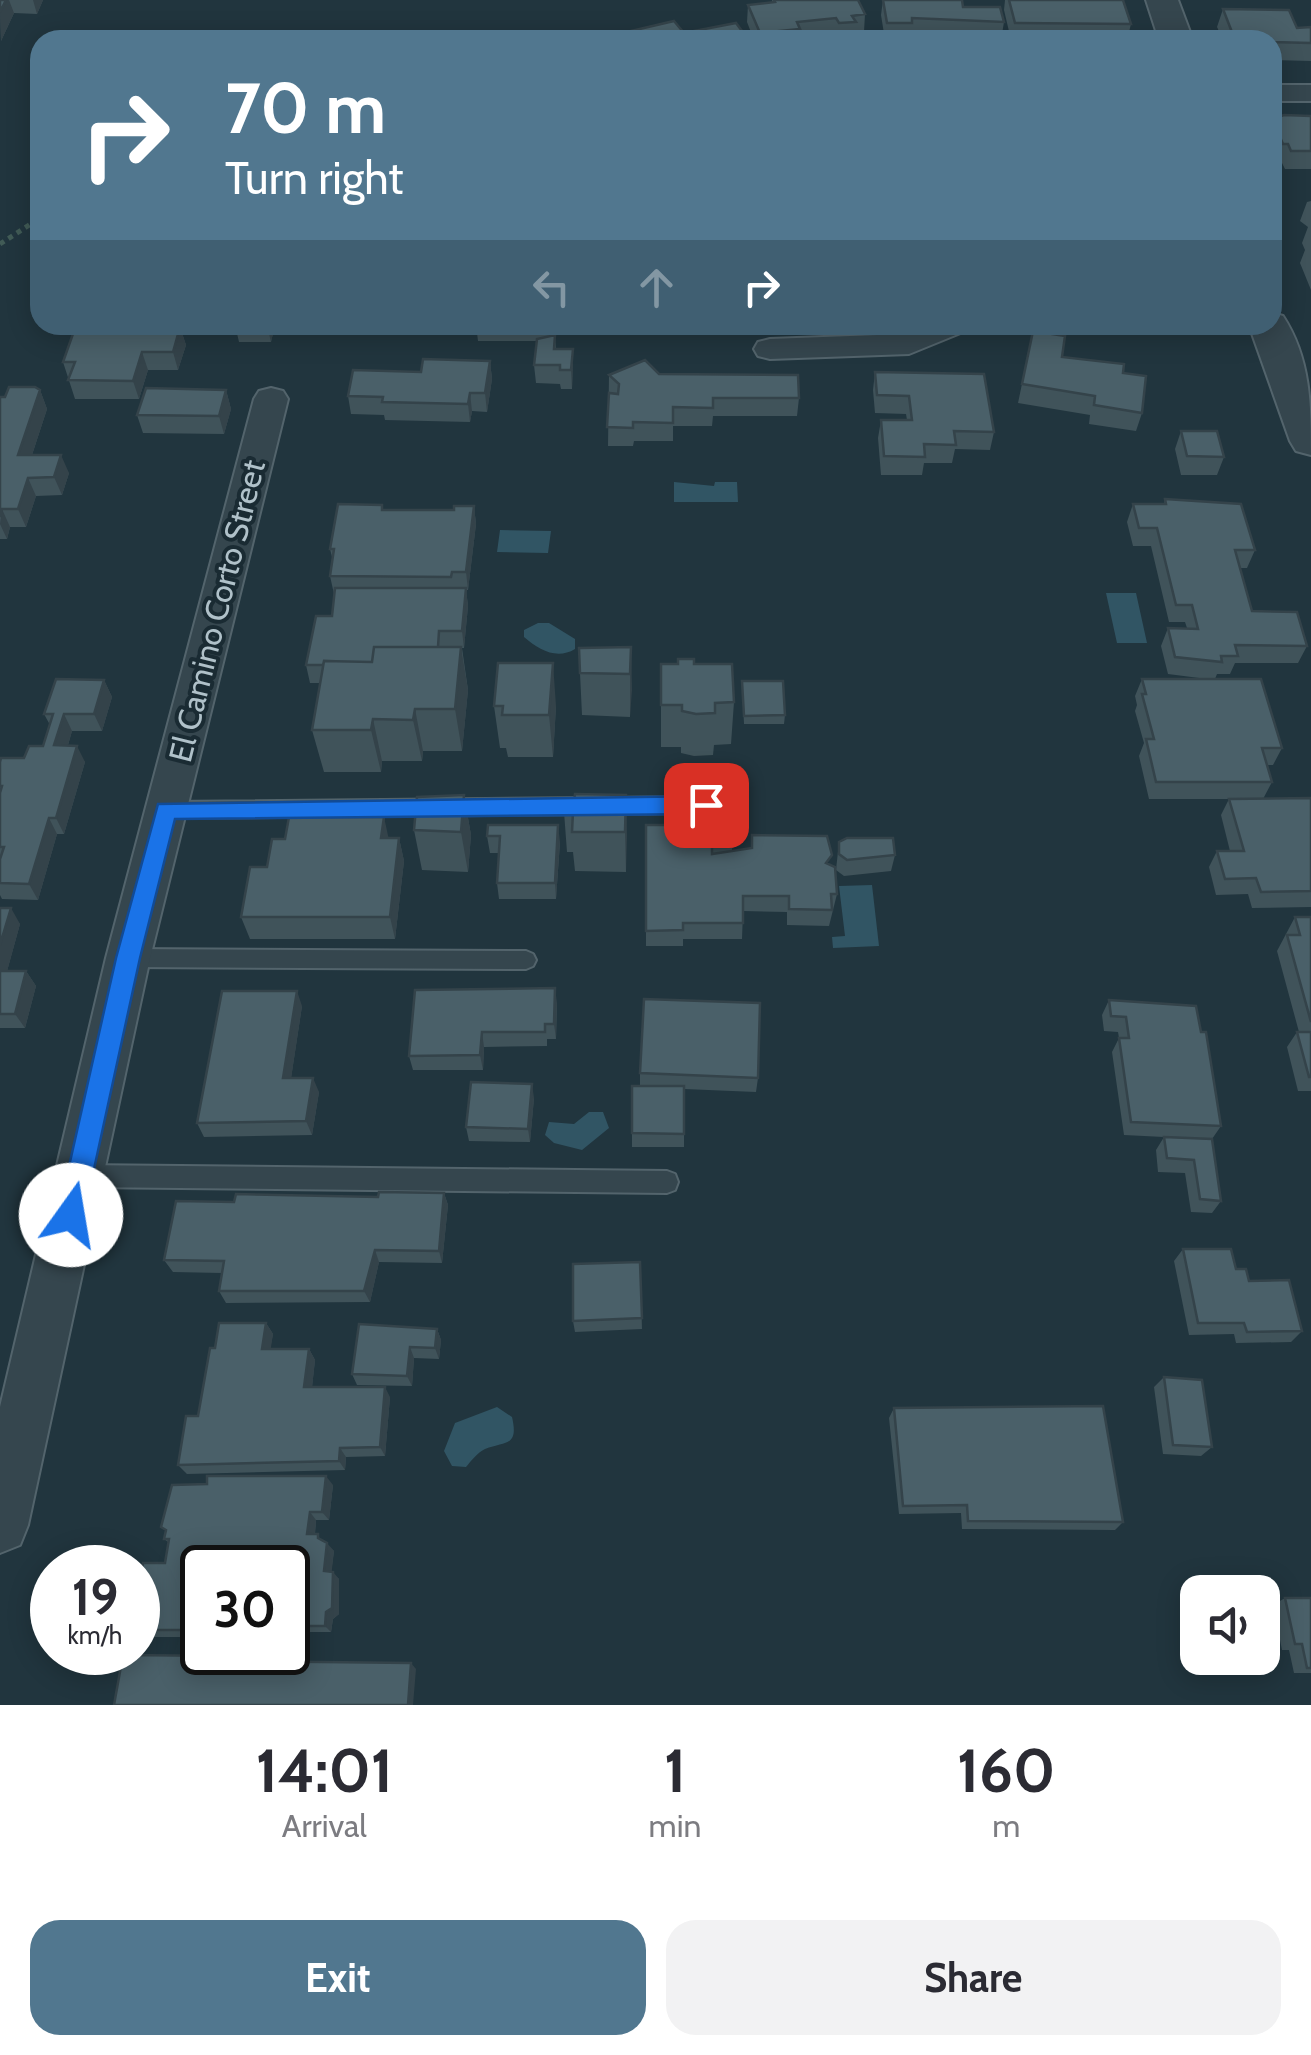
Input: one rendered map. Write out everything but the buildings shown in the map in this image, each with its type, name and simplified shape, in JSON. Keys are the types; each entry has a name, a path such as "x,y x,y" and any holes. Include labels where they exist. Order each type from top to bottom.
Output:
{"street":[{"path":"1162,0 1172,30"},
{"path":"1282,93 1311,94"},
{"path":"770,349 909,344 929,335"},
{"path":"1272,335 1311,440"},
{"name":"El Camino Corto Street","path":"0,1526 128,958 271,399"}],"lane":[{"path":"166,810 706,805"},
{"path":"128,958 526,960"},
{"path":"80,1176 667,1182"}],"path":[{"path":"0,244 30,224"}],"water":[{"path":"674,482 714,486 715,482 737,482 738,502 674,502"},
{"path":"500,530 551,531 548,553 497,552"},
{"path":"1106,593 1136,593 1147,643 1117,643"},
{"path":"549,623 575,639 575,649 555,653 530,642 524,637 524,630"},
{"path":"872,885 879,946 833,948 832,937 845,936 839,886"},
{"path":"589,1112 603,1112 609,1128 582,1150 554,1143 545,1135 549,1122 574,1124"},
{"path":"497,1407 512,1417 512,1438 482,1450 466,1467 452,1466 444,1451 455,1423"}],"route":[{"path":"71,1215 128,958 166,810 706,805"}]}
